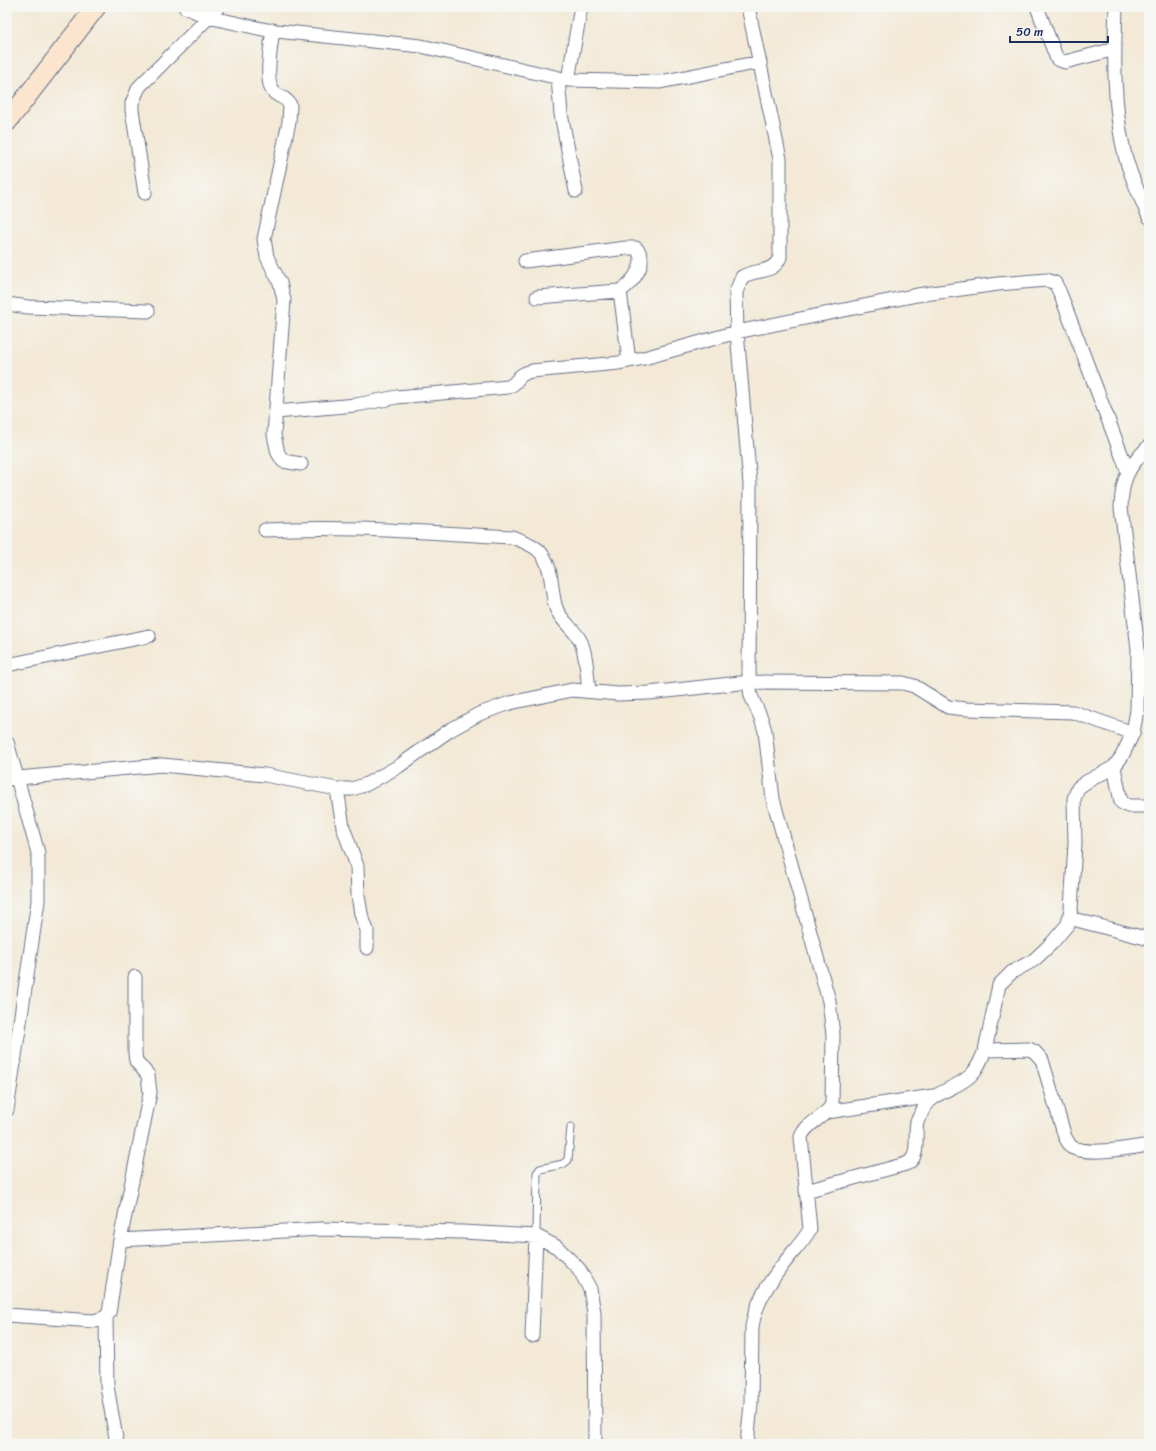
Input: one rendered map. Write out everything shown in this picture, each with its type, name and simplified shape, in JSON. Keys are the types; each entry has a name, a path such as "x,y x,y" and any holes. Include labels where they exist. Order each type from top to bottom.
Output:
{"main road":[{"path":"7,122 96,7"}],"street":[{"path":"185,7 208,17 273,30 421,46 563,79 660,82 760,62"},
{"path":"145,193 132,110 135,95 139,87 219,7"},
{"path":"576,191 561,114 563,79 581,7"},
{"path":"747,1444 750,1404 752,1328 754,1315 762,1297 777,1273 810,1229 801,1137 804,1131 828,1112 833,1100 833,1036 829,1001 775,806 765,731 751,696 748,682 750,484 737,332 736,292 739,281 747,274 769,269 775,266 780,257 780,159 748,7"},
{"path":"1036,7 1057,59 1060,62 1115,49"},
{"path":"1116,7 1115,49 1120,132 1124,153 1149,217"},
{"path":"273,30 268,80 271,89 275,93 285,98 290,105 289,122 264,239 267,257 280,283 284,300 274,435 278,452 283,461 301,464"},
{"path":"525,261 626,248 636,248 640,253 639,270 628,285 620,291 537,297"},
{"path":"276,412 356,405 397,396 508,387 513,385 518,377 524,372 629,361 737,332 917,295 998,284 1047,280 1055,283 1060,293 1128,472"},
{"path":"620,291 629,361"},
{"path":"7,304 28,307 148,311"},
{"path":"828,1112 933,1096 964,1081 972,1074 985,1050 999,985 1004,978 1034,960 1052,943 1068,924 1072,909 1075,844 1074,799 1078,788 1114,767 1122,756 1133,733 1137,710 1143,647 1121,507 1121,487 1136,459 1149,446"},
{"path":"266,530 311,527 367,528 512,537 529,544 541,552 546,559 550,572 556,608 560,616 580,640 585,660 589,691"},
{"path":"7,664 149,636"},
{"path":"12,779 162,765 265,775 337,789 352,788 367,784 398,766 450,730 496,707 572,690 618,694 649,693 748,682 903,683 914,686 948,707 966,709 1073,712 1133,733"},
{"path":"7,742 12,779 38,853 38,901 7,1110"},
{"path":"1114,767 1121,802 1128,806 1149,806"},
{"path":"337,789 343,828 357,866 358,895 361,914 367,930 366,948"},
{"path":"1069,918 1149,938"},
{"path":"116,1444 107,1386 106,1317 109,1313 120,1240 150,1094 148,1075 136,1061 135,1053 136,977"},
{"path":"985,1050 1029,1049 1039,1056 1042,1060 1067,1143 1070,1148 1081,1150 1109,1150 1149,1144"},
{"path":"806,1191 906,1164 912,1160 915,1155 917,1122 924,1107 933,1096"},
{"path":"120,1240 321,1229 462,1232 536,1236 557,1247 579,1269 590,1290 594,1313 594,1444"},
{"path":"532,1336 536,1236"},
{"path":"7,1315 94,1320 106,1317"}],"lane":[{"path":"536,1236 537,1173 540,1169 563,1164 568,1160 571,1127"}]}
